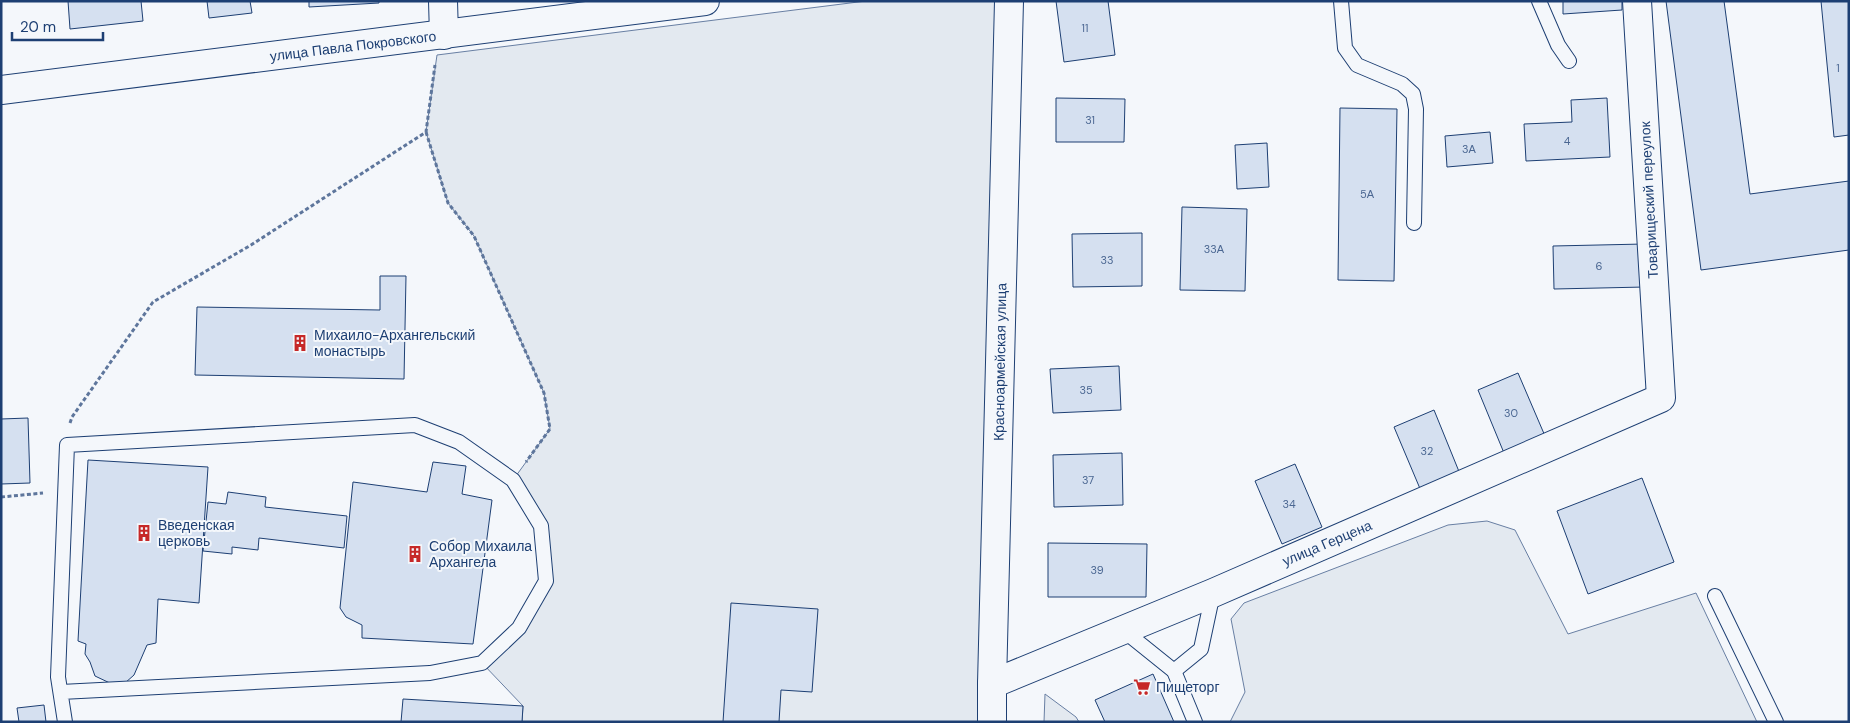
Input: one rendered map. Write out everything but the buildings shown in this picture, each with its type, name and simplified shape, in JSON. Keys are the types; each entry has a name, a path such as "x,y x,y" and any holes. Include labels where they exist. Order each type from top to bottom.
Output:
{"street":[{"path":"443,1 444,35"},
{"name":"улица Павла Покровского","path":"1,90 704,1"},
{"name":"Красноармейская улица","path":"992,722 1009,1"},
{"name":"Товарищеский переулок","path":"1637,1 1661,398"},
{"name":"улица Герцена","path":"992,684 1213,593 1661,398"}],"lane":[{"path":"1341,1 1345,48 1357,65 1402,84 1413,94 1416,109 1414,223"},
{"path":"1539,1 1558,45 1569,62"},
{"path":"61,692 430,673 482,663 518,628 546,581 540,526 513,480 459,442 414,425 67,445 58,677 65,722"},
{"path":"1174,671 1201,649 1213,593"},
{"path":"1715,596 1776,722"},
{"path":"1123,630 1174,671 1195,722"}],"path":[{"path":"435,63 426,132 448,203 474,236 544,393 550,429 513,480"},
{"path":"67,445 72,416 152,302 251,245 426,132"},
{"path":"1,497 66,490"}],"shaded area":[{"path":"866,1 1009,1 993,722 522,722 523,706 482,663 519,628 546,581 541,526 513,480 550,429 544,393 474,236 448,203 426,132 437,55"},
{"path":"1487,521 1515,530 1568,634 1696,593 1757,722 1230,722 1245,692 1231,619 1244,603 1448,525"},
{"path":"1045,694 1076,717 1079,722 1044,722"}],"place":[{"name":"Михаило-Архангельский монастырь","path":"300,343"},
{"name":"Введенская церковь","path":"144,533"},
{"name":"Собор Михаила Архангела","path":"415,554"},
{"name":"Пищеторг","path":"1142,687"}]}
